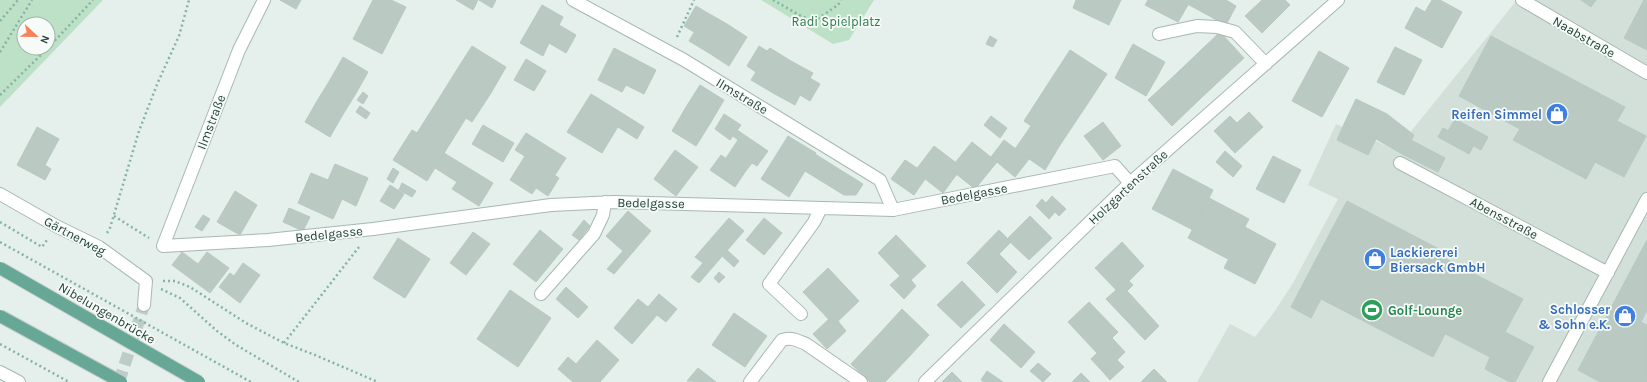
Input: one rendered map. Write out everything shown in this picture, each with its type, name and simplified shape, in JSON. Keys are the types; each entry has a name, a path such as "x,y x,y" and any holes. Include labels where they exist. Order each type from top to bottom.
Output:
{"main road":[{"name":"Nibelungenbrücke","path":"0,268 199,382"},
{"path":"0,316 121,382"}],"street":[{"name":"Ilmstraße","path":"163,246 239,50 264,0"},
{"name":"Ilmstraße","path":"573,0 669,52 880,180 893,210"},
{"name":"Holzgartenstraße","path":"925,382 1130,183 1338,0"},
{"name":"Naabstraße","path":"1522,0 1647,73"},
{"path":"1159,34 1197,26 1217,27 1235,32 1266,64"},
{"name":"Abensstraße","path":"1400,163 1608,273"},
{"name":"Bedelgasse","path":"163,246 268,240 373,229 551,205 604,202 893,210 1115,166 1130,183"},
{"name":"Gärtnerweg","path":"0,194 56,226 99,247 146,281"},
{"path":"1549,382 1647,199"},
{"path":"541,294 594,234 603,215 604,202"},
{"path":"801,314 769,284 814,222 821,208"},
{"path":"144,305 146,281"},
{"path":"750,382 782,340 788,338 797,339 806,344 861,382"},
{"path":"0,372 19,382"}],"path":[{"path":"0,21 18,0"},
{"path":"0,52 32,0"},
{"path":"56,39 93,0"},
{"path":"163,246 114,216 139,131 158,82 179,36 189,0"},
{"path":"669,52 694,0"},
{"path":"773,0 803,17 816,20 838,5 841,0"},
{"path":"0,95 40,56"},
{"path":"0,222 42,247"},
{"path":"284,343 373,229"},
{"path":"0,242 251,382"},
{"path":"146,281 175,281 190,287 246,323 284,343 378,382"},
{"path":"146,281 180,298 217,331 236,345 299,382"},
{"path":"0,344 69,382"}],"shaded area":[{"path":"1517,0 1647,0 1647,382 1197,382 1230,324 1255,337 1275,311 1293,283 1338,199 1308,185 1336,124 1396,150"}],"green space":[{"path":"0,0 103,0 56,49 56,16 16,16 16,56 49,56 0,107"},
{"name":"Radi Spielplatz","path":"761,0 874,0 849,40 833,44"}],"building":[{"path":"280,0 301,0 296,9"},
{"path":"373,0 391,0 406,7 382,54 353,39"},
{"path":"456,0 478,0 473,10"},
{"path":"479,0 496,0 492,8"},
{"path":"1076,0 1121,0 1109,25 1073,8"},
{"path":"1148,0 1179,0 1188,5 1178,22 1145,5"},
{"path":"1180,0 1226,0 1236,6 1226,25"},
{"path":"1262,0 1285,0 1290,5 1262,33 1245,16"},
{"path":"1432,0 1440,0 1462,12 1442,48 1405,28 1416,7 1425,12"},
{"path":"1581,0 1596,0 1591,7"},
{"path":"1644,0 1647,0 1647,50 1624,38"},
{"path":"542,5 563,17 559,25 576,35 566,53 549,43 543,56 520,43"},
{"path":"696,6 706,12 694,32 684,26"},
{"path":"706,12 727,24 709,53 689,41"},
{"path":"727,24 747,37 729,66 709,53"},
{"path":"1220,32 1244,58 1200,99 1176,74"},
{"path":"990,36 997,40 993,47 986,44"},
{"name":"Reifen Simmel","path":"1491,36 1625,107 1617,121 1646,136 1624,177 1595,162 1586,179 1513,140 1520,129 1459,96"},
{"path":"1133,44 1165,62 1157,77 1125,59"},
{"path":"472,46 506,67 491,93 456,71"},
{"path":"759,46 767,51 770,48 791,61 773,93 751,80 756,72 747,66"},
{"path":"1395,47 1422,60 1404,95 1377,82"},
{"path":"614,48 656,70 644,94 626,85 622,92 598,80"},
{"path":"1070,50 1107,74 1092,97 1055,73"},
{"path":"1319,51 1349,68 1322,117 1292,101"},
{"path":"343,57 368,72 355,95 330,80"},
{"path":"526,59 546,71 534,91 514,80"},
{"path":"1125,59 1143,69 1132,88 1115,78"},
{"path":"791,61 813,73 810,78 820,84 810,101 800,95 795,105 773,93"},
{"path":"1143,69 1157,77 1146,96 1132,88"},
{"path":"456,71 491,93 472,122 438,100"},
{"path":"1055,73 1092,97 1060,145 1024,121"},
{"path":"1176,74 1200,99 1172,126 1148,100"},
{"path":"330,80 355,95 342,116 317,101"},
{"path":"700,85 724,100 711,122 686,107"},
{"path":"363,92 368,96 363,104 357,100"},
{"path":"591,94 625,115 602,153 567,132"},
{"path":"1356,99 1387,114 1376,139 1344,124"},
{"path":"438,100 466,118 446,150 417,133"},
{"path":"317,101 342,116 330,137 305,122"},
{"path":"360,106 370,113 366,119 356,112"},
{"path":"686,107 711,122 696,146 672,131"},
{"path":"1249,112 1263,127 1235,153 1214,131 1230,116 1237,123"},
{"path":"724,114 741,125 730,140 715,129"},
{"path":"1387,114 1414,135 1404,155 1376,139"},
{"path":"625,115 644,127 637,139 618,127"},
{"path":"991,116 1007,128 1000,138 984,125"},
{"path":"1455,119 1488,137 1481,150 1448,131"},
{"path":"1103,122 1121,146 1103,160 1084,136"},
{"path":"1344,124 1376,139 1368,155 1337,140"},
{"path":"483,125 514,143 503,162 472,144"},
{"path":"1031,126 1060,145 1045,170 1015,149"},
{"path":"37,127 59,139 45,165 51,169 45,180 17,165"},
{"path":"1443,128 1474,145 1469,154 1438,137"},
{"path":"412,130 446,150 427,181 393,160"},
{"path":"737,130 768,151 757,166 752,163 745,172 726,158 738,140 733,136"},
{"path":"526,133 566,158 555,175 515,150"},
{"path":"788,136 816,153 789,197 761,179"},
{"path":"1004,140 1029,159 1015,177 991,157"},
{"path":"1411,140 1445,158 1438,172 1404,155"},
{"path":"972,142 997,162 975,189 950,169"},
{"path":"934,146 955,162 950,169 957,174 943,193 915,171"},
{"path":"675,150 698,167 676,196 654,179"},
{"path":"1225,151 1242,166 1233,177 1216,162"},
{"path":"444,153 493,183 479,206 452,189 457,182 435,168"},
{"path":"815,154 863,184 856,195 844,195 805,171"},
{"path":"721,155 745,172 735,187 710,170"},
{"path":"525,156 559,178 548,196 536,188 532,194 510,180"},
{"path":"1273,156 1301,170 1284,203 1256,189"},
{"path":"905,160 917,168 915,171 925,179 914,195 891,179"},
{"path":"335,164 368,178 356,206 342,199 328,180"},
{"path":"393,168 399,172 393,183 387,179"},
{"path":"1173,169 1213,190 1193,230 1152,209"},
{"path":"311,173 328,180 342,199 333,219 298,203"},
{"path":"402,183 416,191 412,197 399,190"},
{"path":"390,185 404,194 394,209 380,201"},
{"path":"235,191 257,205 240,235 217,222"},
{"path":"1052,196 1066,209 1059,216 1046,203"},
{"path":"1209,198 1249,219 1228,259 1188,238"},
{"path":"1042,199 1055,212 1049,219 1036,206"},
{"name":"Lackiererei Biersack GmbH","path":"1347,201 1439,249 1405,313 1313,265"},
{"path":"289,208 310,217 303,231 283,222"},
{"path":"628,211 651,231 614,274 607,269 623,251 606,236"},
{"path":"203,215 210,219 202,231 195,227"},
{"path":"1030,216 1052,238 1029,260 1007,239"},
{"path":"729,218 744,231 699,283 691,277 703,263 695,257"},
{"path":"764,218 782,233 764,255 746,240"},
{"path":"584,220 590,226 579,240 572,235"},
{"path":"1245,227 1276,244 1255,284 1224,268"},
{"path":"540,230 563,249 536,282 513,264"},
{"path":"999,230 1011,242 999,254 1017,272 997,293 967,263"},
{"path":"473,232 490,244 466,275 450,263"},
{"path":"896,235 926,266 911,280 916,286 904,299 890,285 900,276 878,253"},
{"path":"398,238 430,259 405,298 373,278"},
{"name":"Schlosser & Sohn e.K.","path":"1647,240 1647,310 1641,322 1647,325 1647,382 1600,382 1578,370"},
{"path":"1122,242 1144,266 1129,281 1133,285 1127,291 1130,294 1125,299 1095,268"},
{"path":"727,250 739,261 734,267 722,256"},
{"path":"182,252 198,264 207,252 229,268 210,293 172,265"},
{"path":"1436,254 1523,299 1505,332 1534,347 1515,382 1510,382 1485,369 1490,357 1405,313"},
{"path":"243,263 260,275 240,303 219,287 230,273 234,276"},
{"name":"Golf-Lounge","path":"1313,265 1445,334 1433,357 1321,299 1311,318 1291,307"},
{"path":"828,268 859,301 834,325 803,292"},
{"path":"719,272 725,277 719,283 714,278"},
{"path":"962,281 985,305 961,328 937,305"},
{"path":"566,287 588,307 578,318 556,299"},
{"path":"510,290 551,318 518,367 477,339"},
{"path":"1116,290 1125,299 1130,294 1159,326 1145,340 1106,299"},
{"path":"659,294 677,309 666,322 657,315 632,344 614,328 638,299 648,307"},
{"path":"1089,302 1118,332 1097,353 1068,322"},
{"path":"902,309 929,335 907,359 880,333"},
{"path":"734,313 767,336 756,351 723,329"},
{"path":"829,319 834,325 838,321 846,331 827,349 813,334"},
{"path":"1004,324 1035,352 1021,368 990,340"},
{"path":"723,329 756,351 745,367 712,345"},
{"path":"880,333 907,359 885,382 870,382 851,364"},
{"path":"1112,338 1125,352 1113,364 1100,350"},
{"path":"597,340 619,360 600,382 573,382 558,369 568,357 576,364"},
{"path":"1100,350 1113,364 1103,372 1091,359"},
{"path":"1117,360 1124,367 1110,380 1103,372"},
{"path":"1038,363 1051,374 1043,382 1030,371"},
{"path":"698,368 716,382 687,381"},
{"path":"1154,369 1167,382 1141,382"},
{"path":"987,371 1003,382 984,382 981,380"},
{"path":"952,372 962,382 942,382"},
{"path":"1081,373 1090,382 1072,382"}],"tunnel":[{"path":"119,382 144,305"}],"place":[{"name":"Reifen Simmel","path":"1557,114"},
{"name":"Lackiererei Biersack GmbH","path":"1375,259"},
{"name":"Golf-Lounge","path":"1372,310"},
{"name":"Schlosser & Sohn e.K.","path":"1625,316"}]}
